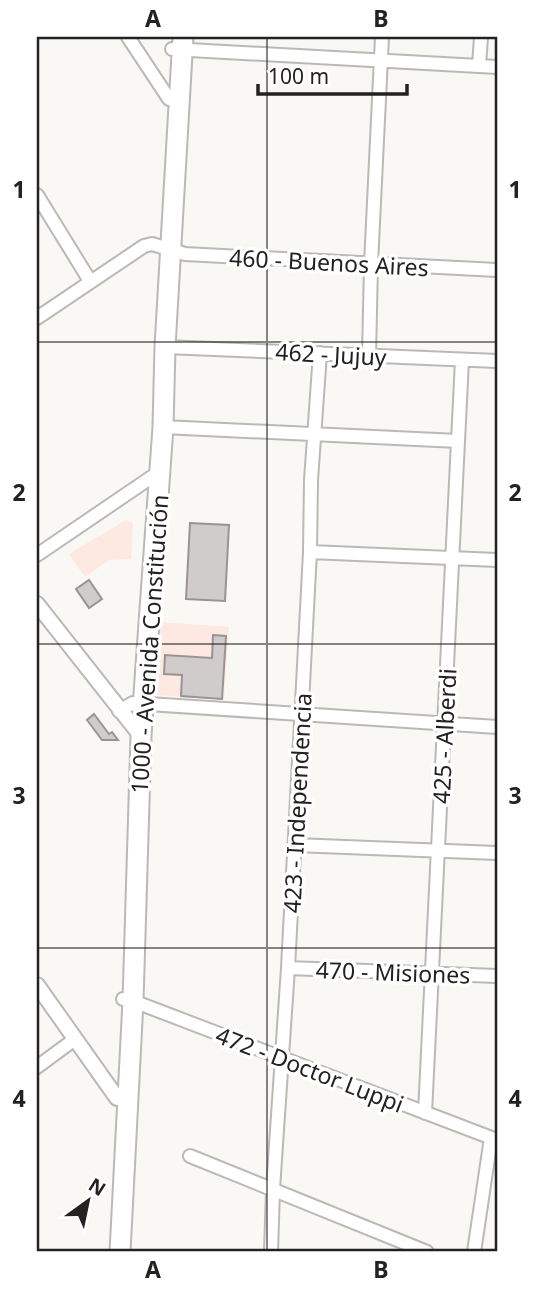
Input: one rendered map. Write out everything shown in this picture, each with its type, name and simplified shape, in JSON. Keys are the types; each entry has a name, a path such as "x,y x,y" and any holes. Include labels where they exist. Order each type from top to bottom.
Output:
{"main road":[{"name":"1000 - Avenida Constitución","path":"118,1250 136,731 132,706 154,476 178,43"},
{"name":"1000 - Avenida Constitución","path":"154,476 163,427 167,250"}],"street":[{"path":"128,37 174,99"},
{"path":"369,356 382,37"},
{"path":"480,66 481,37"},
{"path":"178,43 497,67"},
{"path":"37,195 90,281"},
{"name":"460 - Buenos Aires","path":"37,318 144,246 152,244 185,254 497,270"},
{"name":"462 - Jujuy","path":"165,347 497,361"},
{"name":"423 - Independencia","path":"271,1252 295,845 310,552 311,480 320,354"},
{"name":"425 - Alberdi","path":"425,1113 462,360"},
{"path":"163,427 458,441"},
{"path":"37,555 154,476"},
{"path":"310,552 497,561"},
{"path":"37,604 132,706 497,727"},
{"path":"295,845 497,853"},
{"name":"470 - Misiones","path":"288,968 497,976"},
{"path":"37,985 123,1098"},
{"name":"472 - Doctor Luppi","path":"128,1000 494,1139"},
{"path":"37,1067 75,1038"},
{"path":"474,1252 494,1139"},
{"path":"190,1156 427,1252"}],"shaded area":[{"path":"126,520 133,523 131,559 109,560 85,577 69,554"},
{"path":"161,622 229,627 224,700 156,695"}],"building":[{"path":"190,523 229,525 225,601 186,599"},
{"path":"89,580 102,599 89,608 76,589"},
{"path":"213,635 226,636 222,699 181,696 182,675 164,674 165,655 212,658"},
{"path":"94,714 109,734 112,732 118,740 102,740 87,720"}]}
